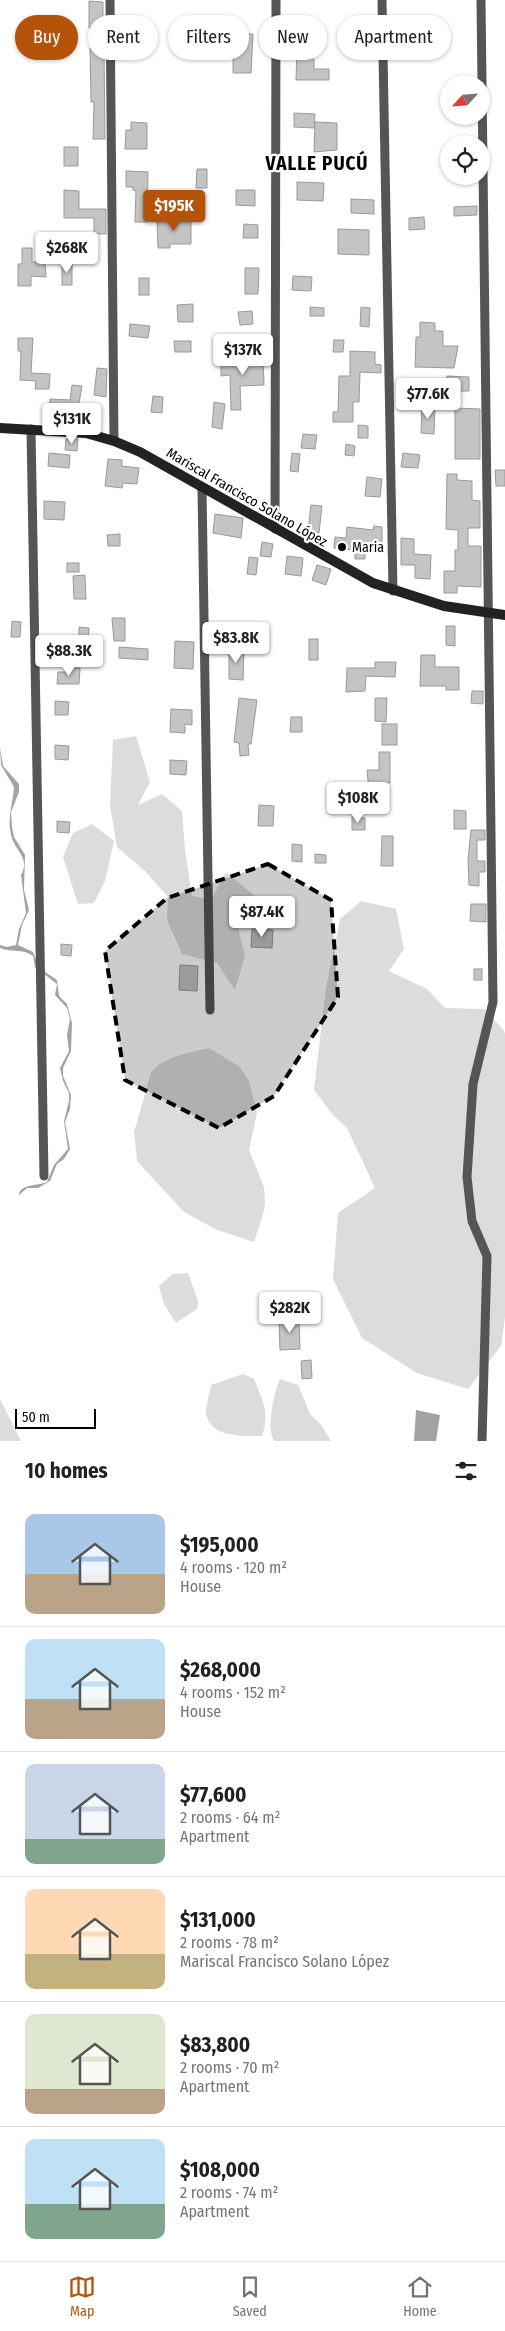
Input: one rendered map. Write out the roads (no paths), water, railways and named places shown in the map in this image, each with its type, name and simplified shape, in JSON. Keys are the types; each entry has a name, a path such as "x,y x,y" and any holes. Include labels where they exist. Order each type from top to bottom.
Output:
{"main road":[{"name":"Mariscal Francisco Solano López","path":"0,428 86,434 114,441 140,452 355,574 392,591 444,606 505,616"}],"street":[{"path":"110,0 114,441"},
{"path":"275,529 276,0"},
{"path":"382,0 392,591"},
{"path":"482,0 493,1002 474,1084 467,1177 472,1221 475,1232 487,1256 482,1441"},
{"path":"31,429 44,1176"},
{"path":"202,488 210,1010"}],"place":[{"name":"Maria","path":"342,547"}],"district":[{"name":"VALLE PUCÚ","path":"317,163"}]}
